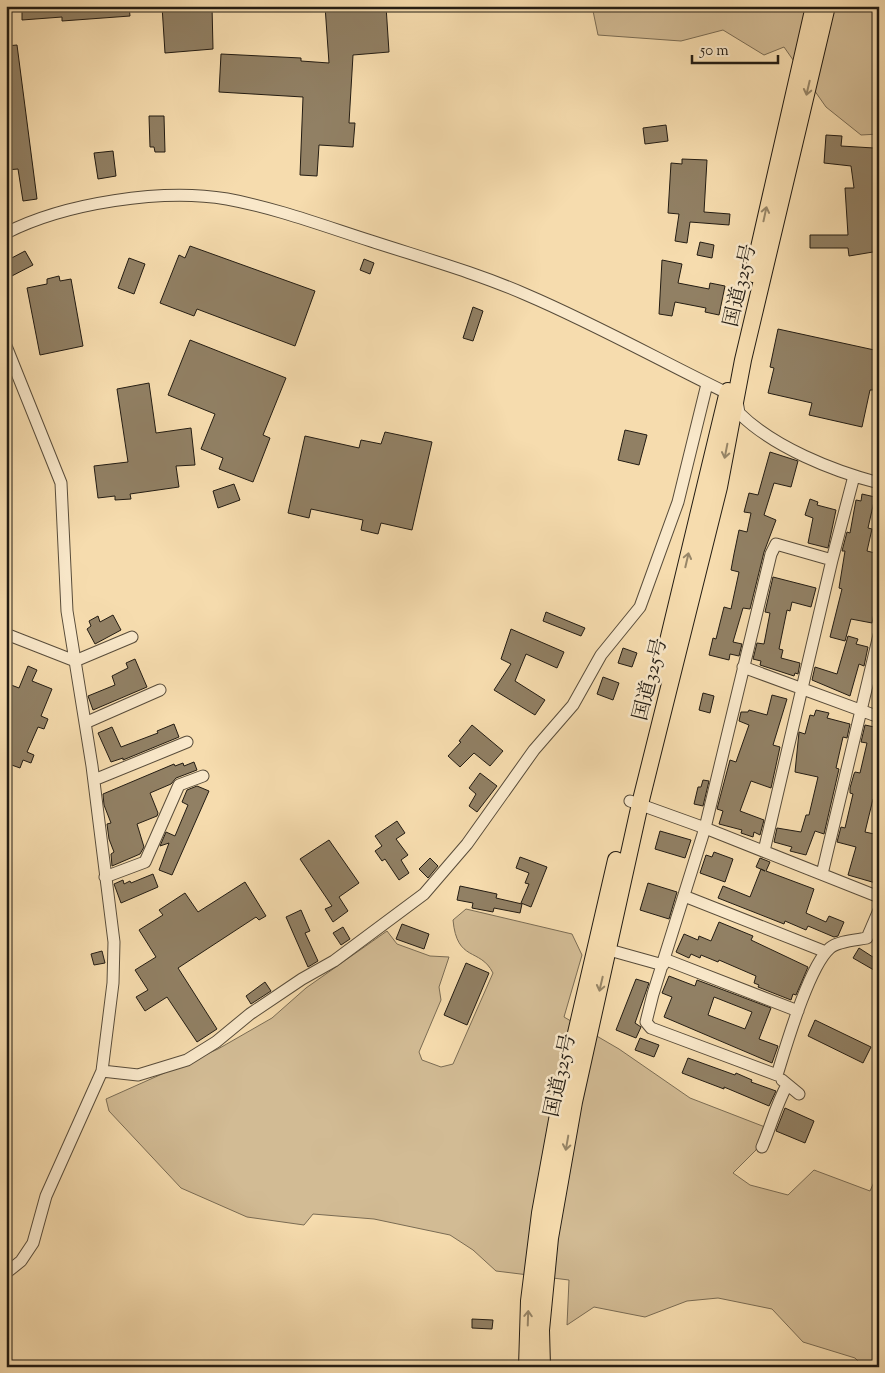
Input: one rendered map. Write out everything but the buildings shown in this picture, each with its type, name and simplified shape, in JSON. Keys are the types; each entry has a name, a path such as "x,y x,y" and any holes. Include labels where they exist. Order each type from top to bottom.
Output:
{"highway":[{"name":"国道325号","path":"734,402 775,169 814,6"},
{"name":"国道325号","path":"542,1367 541,1330 550,1238 602,948 635,802 734,402 827,6"},
{"name":"国道325号","path":"527,1367 529,1301 540,1213 561,1098 602,948"}],"street":[{"path":"6,233 51,214 136,198 188,196 225,199 249,204 492,281 528,295 707,384 734,402 773,439 854,476 879,483"},
{"path":"6,346 61,483 67,611 94,780 114,942 113,983 102,1071 46,1196 33,1243 21,1261 6,1273"},
{"path":"102,1071 138,1075 187,1060 216,1042 250,1014 302,978 334,961 424,894 467,844 534,750 573,704 601,655 640,607 678,502 707,384"},
{"path":"764,851 832,560 854,476"},
{"path":"799,1094 777,1075 651,1028 646,1022 705,828 771,554 776,544 832,560"},
{"path":"822,874 879,635"},
{"path":"8,639 75,661 132,637"},
{"path":"743,667 879,717"},
{"path":"85,723 160,690"},
{"path":"94,780 187,742"},
{"path":"105,876 145,862 179,785 203,776"},
{"path":"635,802 879,896"},
{"path":"684,896 826,952"},
{"path":"777,1075 798,1011 821,958 831,947 867,938 879,910"},
{"path":"602,948 664,962 798,1011"},
{"path":"762,1147 770,1128 776,1105 787,1085"}],"shaded area":[{"path":"592,6 879,6 879,134 861,135 826,107 784,47 764,55 723,30 681,41 598,35"},
{"path":"466,909 572,934 582,955 564,1017 619,1049 690,1098 765,1127 756,1150 733,1173 750,1185 788,1195 814,1170 870,1191 879,1171 879,1367 864,1367 855,1358 803,1342 772,1309 718,1298 687,1301 645,1317 594,1307 567,1325 569,1280 496,1271 473,1250 450,1235 374,1219 313,1214 304,1225 247,1217 181,1188 109,1111 106,1099 218,1049 272,1018 306,988 387,931 397,944 430,956 449,957 439,987 441,1000 419,1052 422,1060 441,1067 453,1064 493,973 482,960 464,949 455,934 453,920"}]}
